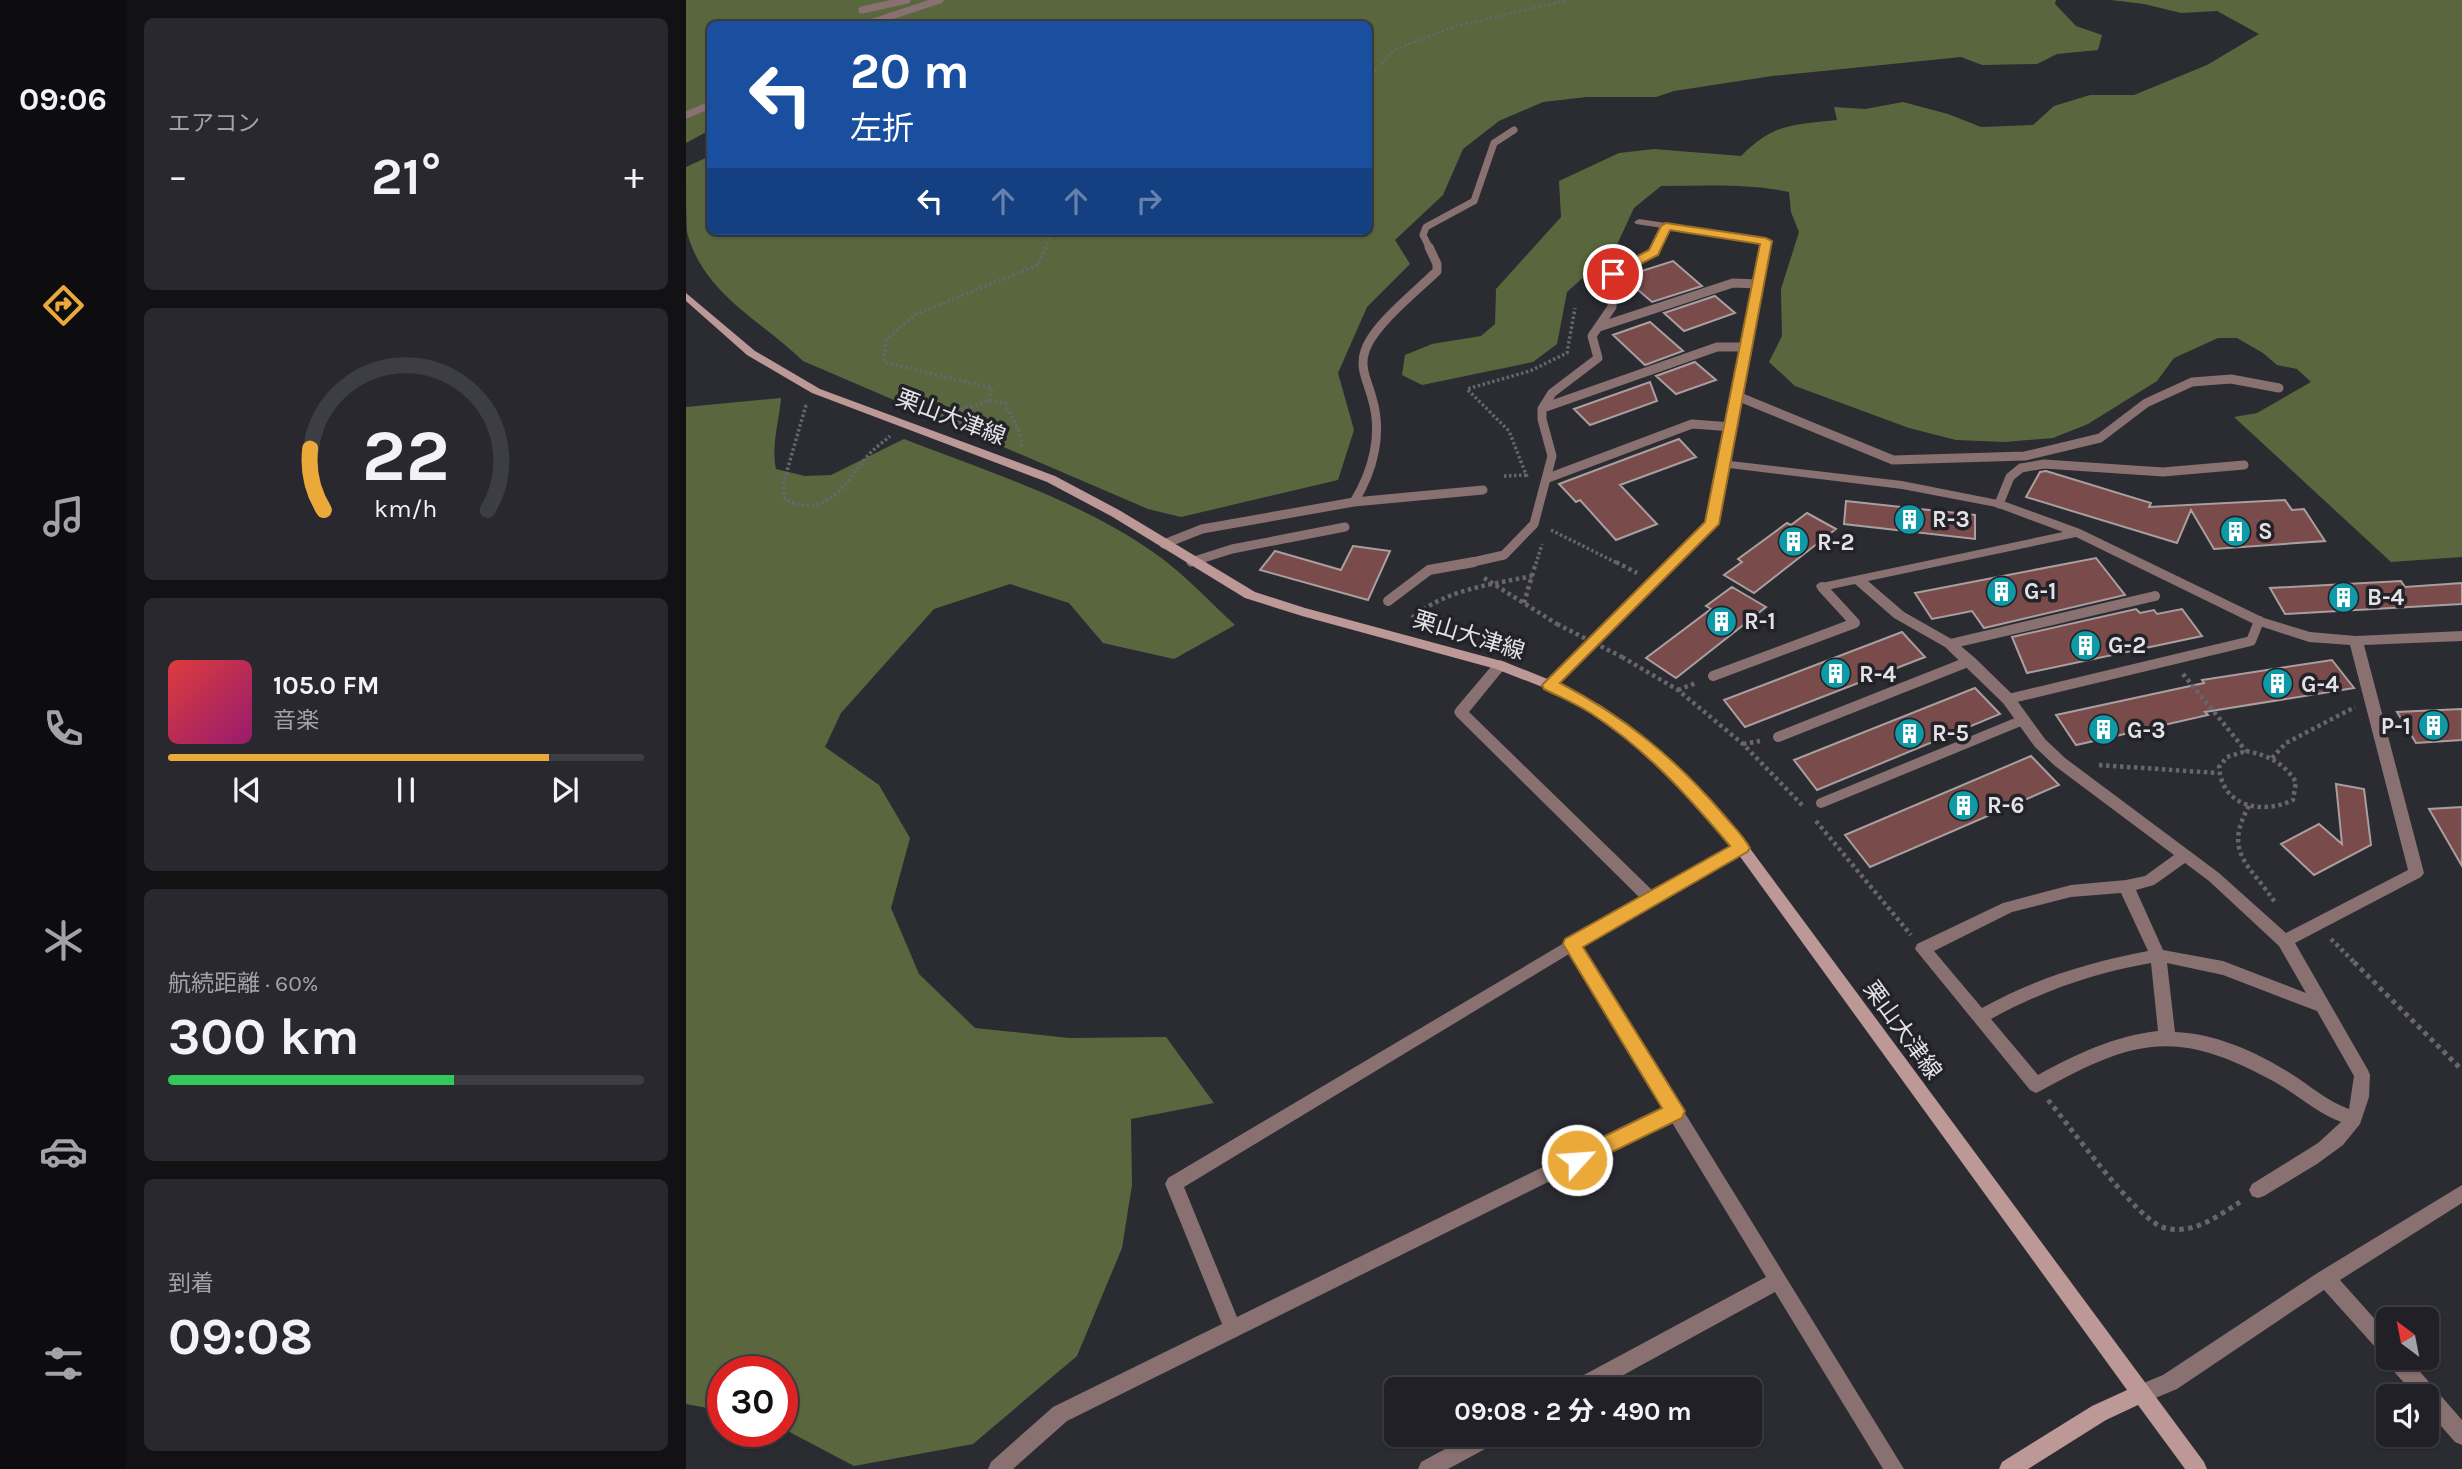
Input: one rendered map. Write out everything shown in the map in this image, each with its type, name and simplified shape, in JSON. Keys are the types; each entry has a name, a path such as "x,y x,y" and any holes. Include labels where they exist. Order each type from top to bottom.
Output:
{"main road":[{"name":"栗山大津線","path":"686,296 751,353 816,391 1051,480 1115,513 1250,596 1500,666 1549,685 1597,710 1637,740 1691,789 1741,848 2197,1469"},
{"path":"2009,1469 2099,1413 2141,1394"}],"street":[{"path":"1549,685 1712,524 1725,464 1766,241 1639,222"},
{"path":"1725,464 1902,485 1999,504 2076,532 2259,621 2309,637 2356,641 2462,636"},
{"path":"1822,587 2076,532"},
{"path":"1857,579 1899,615 1950,644 2008,699 2060,762 2214,877 2285,941 2362,1075 2361,1098 2353,1119 2340,1137 2258,1190"},
{"path":"2285,941 2416,873 2356,641"},
{"path":"1500,666 1461,712 1651,900"},
{"path":"1233,1329 1174,1184 1572,944 1741,848"},
{"path":"2185,855 2148,881 2126,886 2071,891 2008,907 1923,949 2036,1085 2071,1065 2132,1040 2167,1036 2206,1043 2249,1059 2284,1078 2325,1108 2353,1119"},
{"path":"2126,886 2158,956 2167,1036"},
{"path":"1572,944 1894,1469"},
{"path":"1980,1017 2033,987 2081,971 2158,956 2188,960 2237,974 2324,1007"},
{"path":"998,1469 1060,1414 1675,1111"},
{"path":"2141,1394 2170,1382 2326,1278 2462,1193"},
{"path":"2326,1278 2376,1335"},
{"path":"1600,1377 1779,1280"},
{"path":"2405,1370 2462,1435"},
{"path":"1428,1469 1469,1447"}],"lane":[{"path":"862,10 907,0"},
{"path":"876,21 940,0"},
{"path":"686,115 707,106"},
{"path":"1354,502 1363,489 1377,439 1374,404 1361,369 1365,346 1437,271 1437,264 1423,235 1426,228 1474,201 1494,143 1514,130"},
{"path":"1388,601 1429,570 1499,558 1510,553 1535,522 1553,463 1552,450 1541,417 1542,408 1563,384 1598,358 1592,336 1613,303 1610,280 1613,274 1654,253 1666,226"},
{"path":"1599,327 1733,283 1758,284"},
{"path":"1542,408 1717,347 1747,347"},
{"path":"1737,396 1893,460 2025,456 2100,438 2147,403 2192,382 2231,379 2279,388"},
{"path":"1548,478 1692,424 1732,427"},
{"path":"1999,504 2010,477 2021,468 2044,464 2163,472 2244,465"},
{"path":"1164,544 1202,529 1354,502 1483,490"},
{"path":"1191,562 1232,549 1345,527"},
{"path":"1713,676 1854,623 1822,587"},
{"path":"1950,644 2155,596"},
{"path":"2008,699 2251,641 2259,621"},
{"path":"1778,737 1970,661"},
{"path":"1821,803 2023,720"}],"path":[{"path":"1372,75 1394,50 1456,26 1568,0"},
{"path":"989,401 992,388 884,362 886,340 916,314 1038,265 1052,235"},
{"path":"816,391 808,400 783,485 785,499 794,506 808,507 831,498 851,481 867,456 893,433 989,401 1005,403 1015,422 1023,444 1019,467"},
{"path":"1504,476 1527,475"},
{"path":"1462,564 1557,624 1622,657 1678,690 1742,744 1806,809"},
{"path":"1412,618 1423,606 1439,598 1532,576"},
{"path":"2172,660 2246,751"},
{"path":"2272,758 2286,743 2371,699"},
{"path":"2246,751 2272,758 2291,773 2296,792 2293,800 2275,809 2249,806 2227,792 2217,773 2225,757 2246,751"},
{"path":"2060,762 2217,773"},
{"path":"2249,806 2238,822 2235,839 2240,855 2282,916 2285,941"},
{"path":"1814,819 1923,949"},
{"path":"2330,938 2462,1070"},
{"path":"2036,1085 2142,1214 2164,1228 2188,1229 2208,1222 2258,1190"}],"green space":[{"path":"686,0 2056,0 2055,4 2076,26 2102,35 2098,50 2057,54 2037,64 1982,65 1961,57 1772,76 1674,91 1656,97 1587,97 1543,102 1499,121 1463,149 1443,195 1395,240 1410,264 1367,307 1338,373 1354,430 1338,480 1181,517 1148,509 803,361 735,304 706,273 687,232 686,167 707,157 707,235 1372,235 1372,21 707,21 707,132 686,143"},
{"path":"2111,0 2462,0 2462,557 2391,562 2234,417 2257,413 2311,382 2297,369 2277,365 2263,353 2237,338 2218,338 2174,358 2157,381 2088,424 2053,438 2005,442 1956,440 1909,428 1795,386 1769,362 1782,336 1781,289 1799,232 1791,212 1789,192 1773,189 1661,186 1634,208 1615,249 1567,292 1557,344 1533,362 1422,385 1402,375 1405,355 1432,344 1481,336 1495,324 1496,289 1561,217 1559,181 1619,153 1654,149 1741,156 1774,131 1796,125 1837,120 1834,107 1865,109 1903,102 1948,114 1981,127 2033,125 2054,106 2090,95 2134,95 2207,65 2259,34 2217,11 2181,13"},
{"path":"781,398 775,443 776,469 805,476 831,475 904,439 1005,477 1073,506 1136,540 1191,583 1235,625 1174,659 1103,643 1069,603 1010,584 934,609 841,713 825,747 879,785 910,838 891,908 919,974 975,1028 1069,1038 1166,1037 1214,1103 1131,1119 1132,1185 1122,1248 1077,1356 973,1444 854,1466 798,1436 798,1356 707,1356 707,1408 686,1404 686,407"}],"building":[{"path":"1673,261 1702,286 1652,302 1623,277"},
{"path":"1715,296 1735,313 1684,331 1664,313"},
{"path":"1650,322 1683,351 1645,365 1613,335"},
{"path":"1695,362 1716,380 1676,394 1656,376"},
{"path":"1650,382 1657,401 1590,425 1574,409"},
{"path":"1679,439 1696,457 1620,485 1657,524 1616,540 1580,500 1576,502 1559,484"},
{"path":"2046,471 2151,503 2149,507 2285,500 2292,510 2304,509 2325,541 2214,549 2191,510 2177,543 2026,497 2040,472"},
{"name":"R-3","path":"1846,501 1975,515 1975,539 1844,524"},
{"name":"R-2","path":"1807,513 1836,529 1754,593 1724,575 1742,562 1738,559 1787,523 1791,525"},
{"path":"1353,546 1390,551 1368,600 1260,570 1275,551 1341,570"},
{"name":"G-1","path":"2096,558 2125,595 1984,628 1972,611 1932,619 1915,593"},
{"name":"B-4","path":"2401,581 2405,587 2462,583 2462,604 2285,614 2270,588"},
{"name":"R-1","path":"1732,587 1766,607 1676,678 1646,658 1711,609 1706,606"},
{"name":"G-2","path":"2136,609 2140,613 2154,610 2157,614 2182,609 2202,636 2027,673 2012,637"},
{"name":"R-4","path":"1902,632 1925,657 1745,727 1724,700"},
{"path":"2332,660 2354,688 2205,712 2208,715 2076,745 2056,715 2204,683 2202,680"},
{"name":"R-5","path":"1975,688 2000,714 1817,790 1794,760"},
{"name":"P-1","path":"2462,709 2462,740 2416,743 2397,712"},
{"name":"R-6","path":"2031,756 2059,785 1870,867 1845,835"},
{"path":"2336,784 2364,789 2371,845 2314,875 2281,844 2319,824 2342,844"},
{"path":"2462,807 2462,866 2429,809"}],"place":[{"name":"R-3","path":"1909,519"},
{"name":"S","path":"2235,531"},
{"name":"R-2","path":"1794,542"},
{"name":"G-1","path":"2001,591"},
{"name":"B-4","path":"2344,597"},
{"name":"R-1","path":"1721,621"},
{"name":"G-2","path":"2085,645"},
{"name":"R-4","path":"1836,674"},
{"name":"G-4","path":"2278,684"},
{"name":"P-1","path":"2434,726"},
{"name":"G-3","path":"2104,730"},
{"name":"R-5","path":"1909,733"},
{"name":"R-6","path":"1964,805"}],"route":[{"path":"1577,1160 1675,1111 1572,944 1741,848 1691,789 1637,740 1597,710 1549,685 1712,524 1766,241 1666,226 1654,253 1620,268 1613,274"}]}
